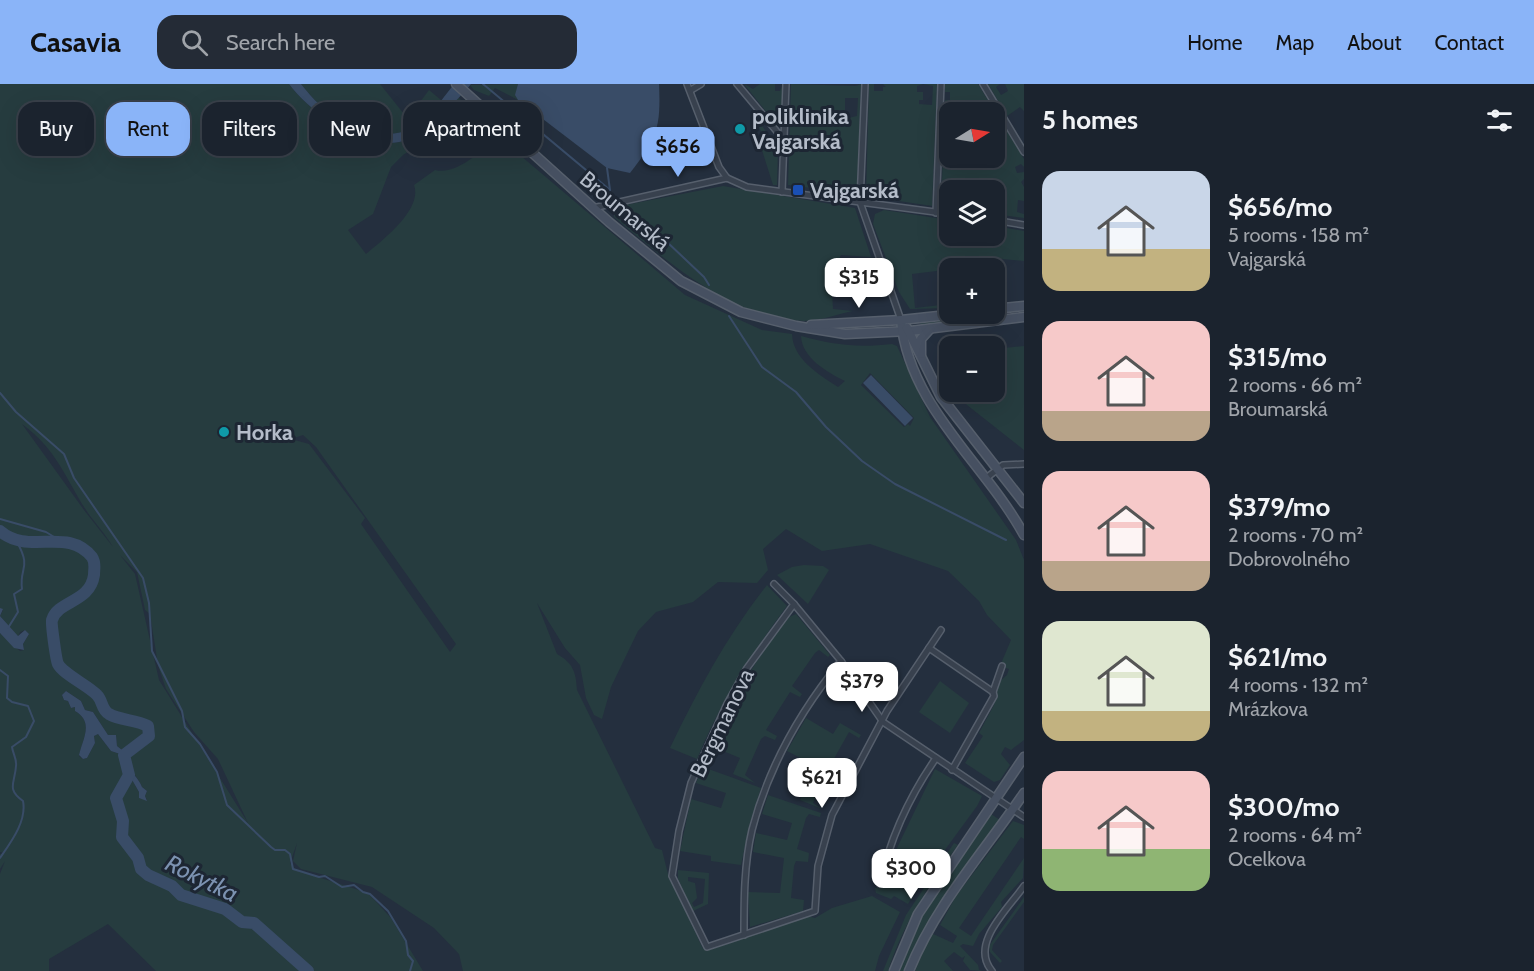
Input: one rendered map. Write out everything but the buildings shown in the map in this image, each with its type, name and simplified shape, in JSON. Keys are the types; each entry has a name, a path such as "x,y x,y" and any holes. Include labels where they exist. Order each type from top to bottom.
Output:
{"street":[{"name":"Broumarská","path":"456,84 593,208 681,281 741,312 796,326 845,334 906,331 1024,317"},
{"path":"687,84 719,167 727,178 747,187 939,213"},
{"path":"691,90 701,84"},
{"path":"737,84 784,140"},
{"path":"782,192 786,84"},
{"path":"865,84 860,201 901,320 941,397 1024,503"},
{"path":"936,213 941,84"},
{"path":"982,84 1024,152"},
{"path":"593,208 727,178"},
{"path":"1005,222 1024,225"},
{"path":"1005,308 1024,306"},
{"name":"Broumarská","path":"796,326 939,316"},
{"path":"922,361 921,339 933,327"},
{"path":"906,331 915,371 936,412 1024,535"},
{"path":"985,479 997,467 1024,464"},
{"path":"774,584 794,604 841,661 883,722 1024,817"},
{"name":"Bergmanova","path":"794,604 747,668 727,704 695,773 679,831 672,876 704,945 707,947 815,911 818,867 832,815 883,722"},
{"path":"883,722 887,711 940,630"},
{"path":"929,648 994,694"},
{"path":"744,935 744,886 750,842 766,789 802,716 841,661"},
{"path":"952,770 994,694 1002,666"},
{"path":"894,971 918,914 994,796 1024,757"},
{"path":"880,884 886,855 900,820 914,792 936,758"},
{"path":"909,971 927,931 955,887 1024,793"},
{"path":"992,971 983,957 984,942 1024,886"}],"green space":[{"path":"0,84 289,84 309,105 309,156 391,156 391,143 403,141 403,155 391,167 373,214 348,230 366,254 407,214 413,204 414,185 435,170 452,169 475,156 521,156 685,295 762,330 792,334 797,351 808,365 838,387 845,381 823,369 811,358 802,344 801,336 846,345 892,344 897,346 930,417 1016,540 1024,560 1024,740 1011,750 1005,747 1001,754 1010,765 1000,780 994,782 965,763 983,736 979,733 994,705 999,682 1007,675 1009,669 1000,666 1011,640 987,615 979,601 948,571 870,544 822,551 786,529 763,549 768,570 757,583 718,582 693,602 656,612 638,631 611,687 602,719 594,715 586,698 580,665 565,648 537,603 557,654 573,669 577,690 655,848 662,850 668,874 703,949 712,949 808,916 815,918 832,908 872,896 900,912 879,956 875,971 463,971 459,954 434,928 372,887 301,869 293,861 297,843 290,863 296,870 368,893 391,918 423,971 156,971 108,924 49,959 49,971 0,971 0,874 5,861 0,869 0,854 5,853 0,852 0,633 20,651 24,650 23,644 29,634 25,630 20,632 18,637 0,616 3,610 0,608","holes":["870,373 914,418 910,426 908,424 904,427 861,385","22,424 53,455 88,513 113,547","303,435 316,447 456,644 450,652 361,524 365,518 309,444 291,439","120,555 137,572 145,610 150,614 158,665 166,689 194,732 218,759 248,823 159,680 135,574","66,691 81,701 85,710 93,712 108,735 116,735 117,746 127,754 130,768 147,791 145,796 147,800 139,798 139,792 131,778 126,777 120,754 111,751 98,734 94,736 95,743 87,758 83,759 79,756 86,725 81,715 75,711 75,707 71,708 62,695"]},
{"path":"301,84 380,84 403,113 403,132 391,134 391,102 316,102"},
{"path":"518,84 516,95 518,100 495,88 489,96 474,90 470,85"},
{"path":"744,84 753,89 760,84 775,84 775,91 780,91 783,84 782,115 772,119"},
{"path":"791,84 856,86 861,84 857,194 788,185","holes":["845,98 858,98 857,116 848,118 845,115"]},
{"path":"869,84 874,84 874,91 883,91 883,87 886,87 883,84 923,84 937,84 932,206 866,196","holes":["923,84 933,86 932,105 919,104 919,100 923,100 923,92 917,92 917,86"]},
{"path":"945,84 978,84 989,102 945,102 945,100 950,100 950,92 945,92"},
{"path":"988,84 1000,84 996,87 1001,95 1008,91 1005,84 1024,84 1024,111 1020,107 1007,116 1005,102 999,102"},
{"path":"429,90 441,100 439,102 420,102"},
{"path":"458,97 463,102 452,102"},
{"path":"755,116 778,148 777,185 773,185 760,144 763,137"},
{"path":"1005,128 1024,159 1024,167 1021,164 1015,167 1017,173 1024,172 1024,179 1021,182 1024,187 1024,201 1018,200 1017,212 1024,214 1024,218 1005,215 1005,180 942,180 942,168 1005,168"},
{"path":"723,186 855,208 871,257 841,255 831,276 833,309 853,311 804,321 777,318 751,310 701,284 655,251 614,217 615,209 620,206"},
{"path":"884,210 939,218 939,246 1005,246 1005,228 1024,231 1024,261 983,257 939,258 939,271 912,274 915,308 939,305 939,308 910,309 899,292 873,224 875,214"},
{"path":"939,320 939,323 921,325 920,322"},
{"path":"1024,346 1024,450 964,402 1005,402 1005,348"},
{"path":"823,566 829,570 808,604 777,575 792,567"},
{"path":"767,585 787,606 737,680 697,759 670,748 714,664 752,604"},
{"path":"796,614 830,655 828,657 819,650 815,653 792,686 802,694 800,697 790,692 766,730 777,736 775,740 765,736 761,739 745,775 755,783 733,774 740,758 711,746 736,695 756,663 789,617"},
{"path":"940,681 969,703 950,733 919,712"},
{"path":"806,718 833,734 840,723 861,735 859,738 849,732 831,764 841,771 839,774 828,770 813,803 822,809 800,800 816,766 787,751"},
{"path":"703,767 761,788 750,823 741,865 711,861 711,856 680,851 691,799 721,808 726,793 696,783"},
{"path":"935,769 982,796 908,904 894,896 891,899 876,893 875,888 887,887 897,848"},
{"path":"768,795 821,813 820,817 809,814 806,818 797,849 809,853 808,862 796,861 794,866 791,898 804,900 803,911 750,927 748,892 780,893 784,858 753,852 756,833 787,840 792,823 762,814"},
{"path":"991,814 1000,820 937,911 907,971 896,971 914,929 926,909 950,870"},
{"path":"1013,821 1024,825 1024,839 1021,837 959,928 971,936 1024,858 1023,878 1001,902 1002,907 979,934 973,946 963,944 960,946 978,965 979,970 983,971 970,970 963,961 965,956 962,958 954,952 944,961 953,971 915,971 931,933 953,943 957,936 940,925 956,896"},
{"path":"954,843 958,845 918,905 901,937 888,971 883,971 906,915"},
{"path":"678,870 709,873 708,904 693,911 678,879","holes":["688,877 705,879 703,903 694,907 692,903 697,898 695,883 688,881"]},
{"path":"1024,897 1024,902 993,945 992,950 1002,961 1000,963 990,952 989,946"}],"water":[{"path":"289,84 301,84 317,102 309,102 309,105"},
{"path":"454,84 471,84 454,102 439,102"},
{"path":"518,84 659,84 658,122 652,141 630,173 607,168 542,118 542,102 521,102 515,95"},
{"path":"403,131 403,141 391,143 391,134"},
{"path":"871,375 913,418 905,426 863,383"},
{"path":"0,616 18,636 25,630 29,634 23,644 24,650 14,648 0,633"},
{"path":"66,691 81,701 85,710 93,712 108,735 116,735 117,746 127,754 130,768 147,791 145,796 147,801 139,798 139,792 131,778 126,778 120,754 111,751 98,734 94,736 95,743 87,758 83,759 79,755 86,725 81,715 75,711 75,707 71,708 68,701 64,700 62,695"}],"waterway":[{"path":"483,84 610,190"},
{"path":"607,168 610,190"},
{"path":"617,208 648,224 704,277 709,285"},
{"path":"729,316 762,367 796,392 826,427 862,461 895,484 1006,540"},
{"path":"0,393 16,412 64,454 74,478 143,578 149,603 152,651 182,711 185,727 200,744 217,772 227,805 271,847 275,850 285,850 290,854 293,869 319,877 325,876 342,887 354,885 370,894 388,911 406,941 408,955 413,961 410,971"},
{"name":"Rokytka","path":"0,519 46,532 59,540"},
{"name":"Rokytka","path":"0,531 11,538 23,541 71,543 82,548 93,559 94,575 87,591 61,608 52,620 55,649 61,668 97,695 106,712 118,718 148,726 149,736 124,755 129,775 116,798 123,821 122,837 138,858 141,869 148,875 172,886 181,895 225,909 242,922 254,923 308,971"},
{"path":"8,628 18,612 14,594 22,589 24,558 17,542"},
{"path":"0,670 8,676 7,698 12,702 28,706 34,721 26,737 12,747 16,763 13,789 23,801 24,809 17,831 0,858"}],"place":[{"name":"poliklinika Vajgarská","path":"740,129"},
{"name":"Vajgarská","path":"798,190"},
{"name":"Horka","path":"224,432"}]}
